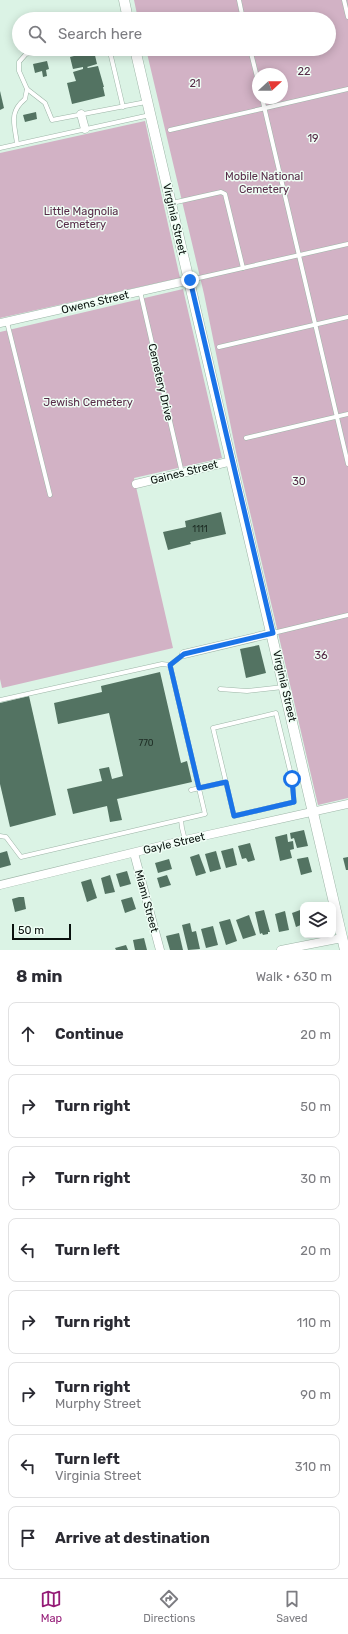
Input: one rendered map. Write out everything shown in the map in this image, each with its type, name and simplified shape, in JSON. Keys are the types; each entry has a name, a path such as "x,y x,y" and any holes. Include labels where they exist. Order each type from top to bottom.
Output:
{"street":[{"path":"124,0 127,12"},
{"name":"Virginia Street","path":"138,56 346,950"},
{"path":"81,114 85,129"},
{"name":"Owens Street","path":"4,322 190,280"},
{"name":"Gaines Street","path":"136,484 232,460"},
{"path":"184,654 273,633"},
{"name":"Gayle Street","path":"0,885 185,840 348,804"},
{"name":"Miami Street","path":"134,853 160,950"},
{"path":"281,950 342,938"}],"lane":[{"path":"239,0 242,12"},
{"path":"344,0 348,17"},
{"path":"24,56 19,62 19,71 27,89 44,103 52,120 148,102"},
{"path":"111,56 123,107"},
{"path":"252,56 255,68"},
{"path":"17,144 14,116 17,106 25,99 27,89"},
{"path":"170,130 348,89"},
{"path":"263,104 348,464"},
{"path":"0,148 151,115"},
{"path":"172,203 221,192 225,194 243,268"},
{"path":"190,280 348,244"},
{"name":"Cemetery Drive","path":"140,291 182,473"},
{"path":"220,347 348,317"},
{"path":"4,322 50,494"},
{"path":"246,438 348,414"},
{"path":"273,633 348,615"},
{"path":"0,700 162,664 170,665 184,654"},
{"path":"0,836 6,837 21,857 205,814 170,665"},
{"path":"220,689 247,691 285,686"},
{"path":"276,713 292,779 294,802 234,816 226,782 213,728 276,713"},
{"path":"191,790 226,782"},
{"path":"181,820 185,840"}],"green space":[{"name":"Mobile National Cemetery","path":"134,0 348,0 348,798 318,805 236,452 204,294 148,56 336,56 336,12 137,12"},
{"name":"Little Magnolia Cemetery","path":"145,121 180,278 0,318 0,153"},
{"name":"Jewish Cemetery","path":"183,289 222,458 134,478 173,648 2,688 0,679 0,332"}],"building":[{"path":"95,56 97,64 87,67 98,66 105,96 72,104 67,83 76,81 73,72 83,69 83,67 73,69 70,57"},
{"path":"47,61 49,69 46,70 47,76 43,77 42,71 35,73 33,64"},
{"path":"0,91 4,108 0,110"},
{"path":"36,112 37,119 25,122 23,115"},
{"path":"221,512 226,534 190,542 191,544 168,550 163,532 186,527 185,521"},
{"path":"259,645 266,673 246,678 240,649"},
{"path":"160,672 181,763 187,761 192,782 117,799 122,820 110,822 107,806 73,814 67,789 102,781 99,769 109,767 112,779 123,776 109,713 58,724 54,703 102,692 101,686"},
{"path":"29,696 56,815 10,827 0,784 0,703"},
{"path":"304,830 308,846 297,848 294,838 291,839 290,833"},
{"path":"287,834 288,842 293,841 294,849 290,850 292,858 280,861 275,837"},
{"path":"250,843 255,860 248,862 246,858 242,859 238,846"},
{"path":"233,848 237,865 226,868 221,851"},
{"path":"7,851 11,865 0,868 0,853"},
{"path":"216,851 221,869 210,872 205,854"},
{"path":"199,854 206,873 196,876 190,857"},
{"path":"308,857 312,872 301,875 297,859"},
{"path":"348,857 348,870 346,870 343,858"},
{"path":"169,859 172,869 158,873 155,863"},
{"path":"127,871 131,884 120,887 116,874"},
{"path":"110,875 115,892 105,894 101,878"},
{"path":"167,875 171,885 160,888 157,878"},
{"path":"91,879 97,898 87,902 81,882"},
{"path":"24,897 26,909 15,912 12,899"},
{"path":"132,897 136,909 125,913 121,900"},
{"path":"264,910 270,932 263,935 262,933 260,934 255,912"},
{"path":"300,910 300,925 296,927 292,913"},
{"path":"285,911 289,930 279,932 275,914"},
{"path":"249,915 256,935 243,939 236,920"},
{"path":"230,919 237,941 226,945 219,922"},
{"path":"190,923 192,932 196,931 200,949 188,950 182,925"},
{"path":"213,926 218,945 206,948 201,929"},
{"path":"179,933 183,950 170,950 166,936"},
{"path":"144,938 147,950 135,950 133,940"},
{"path":"126,945 128,950 116,950 115,948"}],"route":[{"path":"190,280 273,633 184,654 170,665 199,788 226,782 234,816 294,802 292,779"}],"park label":[{"name":"22","path":"304,71"},
{"name":"21","path":"195,83"},
{"name":"19","path":"313,138"},
{"name":"30","path":"299,481"},
{"name":"36","path":"321,655"}]}
